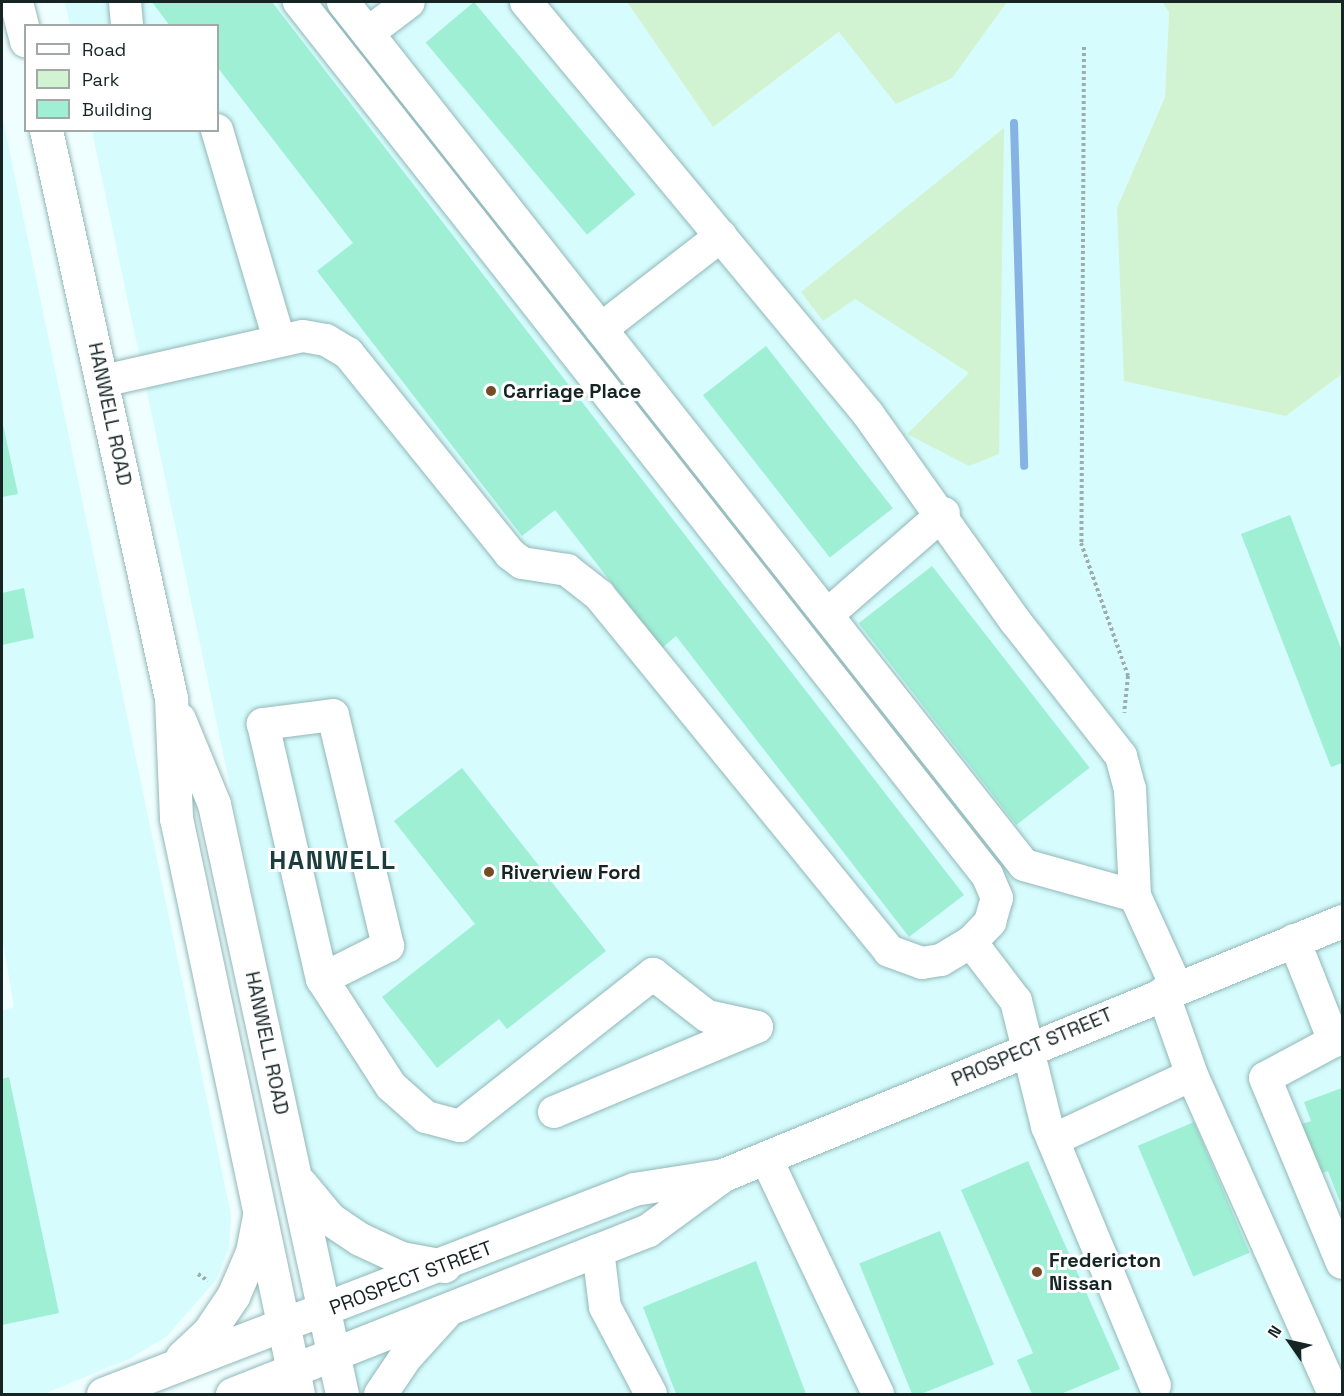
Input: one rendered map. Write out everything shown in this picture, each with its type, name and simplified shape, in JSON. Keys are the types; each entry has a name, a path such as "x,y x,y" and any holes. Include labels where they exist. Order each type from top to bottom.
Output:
{"main road":[{"path":"16,2 24,33"},
{"name":"HANWELL ROAD","path":"46,132 171,698 176,818 261,1206 296,1382"},
{"name":"HANWELL ROAD","path":"171,698 214,804 342,1395"},
{"name":"PROSPECT STREET","path":"103,1395 174,1365 444,1266 634,1189 723,1175 1342,921"},
{"name":"PROSPECT STREET","path":"232,1395 296,1382 333,1353 449,1310 648,1230 723,1175"},
{"path":"296,1178 330,1219 360,1239 401,1258 444,1266"},
{"path":"174,1365 208,1333 233,1296 252,1252 261,1206"},
{"path":"380,1395 405,1356 449,1310"}],"lane":[{"path":"125,2 128,24"},
{"path":"103,381 279,339 326,340 348,353 510,554 522,563 582,577 889,951 922,963 941,960 971,942 997,910 987,875 299,2"},
{"path":"343,2 1024,865 1135,896"},
{"path":"368,33 409,2"},
{"path":"526,2 721,236 944,513 1016,622 1121,756 1130,789 1135,896 1170,991 1192,1076 1334,1395"},
{"path":"218,132 279,339"},
{"path":"601,328 721,236"},
{"path":"827,615 944,513"},
{"path":"322,979 387,946 333,715 263,724 322,979 391,1086 426,1117 460,1126 653,974 707,1016 757,1027 554,1112"},
{"path":"1294,940 1334,1041 1265,1078 1342,1263"},
{"path":"971,942 1016,1001 1025,1050 1053,1140 1155,1385"},
{"path":"1053,1140 1192,1076"},
{"path":"766,1158 878,1395"},
{"path":"598,1250 605,1307 651,1395"}],"path":[{"path":"1084,47 1081,543 1128,676 1121,756"}],"shaded area":[{"path":"65,2 627,2 713,127 840,32 993,16 1007,2 1162,2 1169,12 1165,97 1117,208 1286,416 1342,374 1342,1394 358,1394 92,132 219,132 219,24 70,24"},
{"path":"2,115 231,1215 229,1248 216,1280 166,1337 131,1358 44,1394 2,1394 2,1011 14,1007 2,937"}],"green space":[{"path":"627,2 1007,2 952,78 896,104 839,32 713,127"},
{"path":"1162,2 1342,2 1342,374 1286,416 1124,381 1117,208 1165,97 1169,12"},
{"path":"1004,128 999,454 969,466 907,434 969,373 855,299 823,321 801,292"}],"building":[{"name":"Carriage Place","path":"152,2 272,2 964,895 909,937 676,636 662,648 555,510 522,536 317,271 353,243 219,69 219,24 168,24"},
{"path":"474,2 635,194 587,235 426,42"},
{"path":"766,346 893,508 830,558 703,395"},
{"path":"2,420 18,494 2,497"},
{"path":"1290,515 1342,651 1342,763 1331,767 1241,534"},
{"path":"932,566 1090,768 1016,825 859,623"},
{"path":"24,588 34,638 2,645 2,593"},
{"name":"Riverview Ford","path":"462,768 606,951 507,1029 499,1019 437,1068 382,997 475,924 394,821"},
{"path":"9,1077 59,1313 2,1325 2,1079"},
{"path":"1342,1088 1342,1201 1340,1202 1328,1171 1317,1175 1299,1125 1311,1121 1304,1102"},
{"path":"1194,1122 1249,1253 1193,1277 1138,1146"},
{"name":"Fredericton Nissan","path":"1028,1161 1120,1369 1061,1394 1032,1394 1017,1360 1033,1353 961,1190"},
{"path":"940,1231 994,1365 921,1394 912,1394 859,1264"},
{"path":"756,1261 806,1394 676,1394 643,1307"}],"waterway":[{"path":"1014,123 1024,466"}],"place":[{"name":"Carriage Place","path":"491,391"},
{"name":"Riverview Ford","path":"489,872"},
{"name":"Fredericton Nissan","path":"1037,1272"}],"district":[{"name":"HANWELL","path":"333,861"}]}
